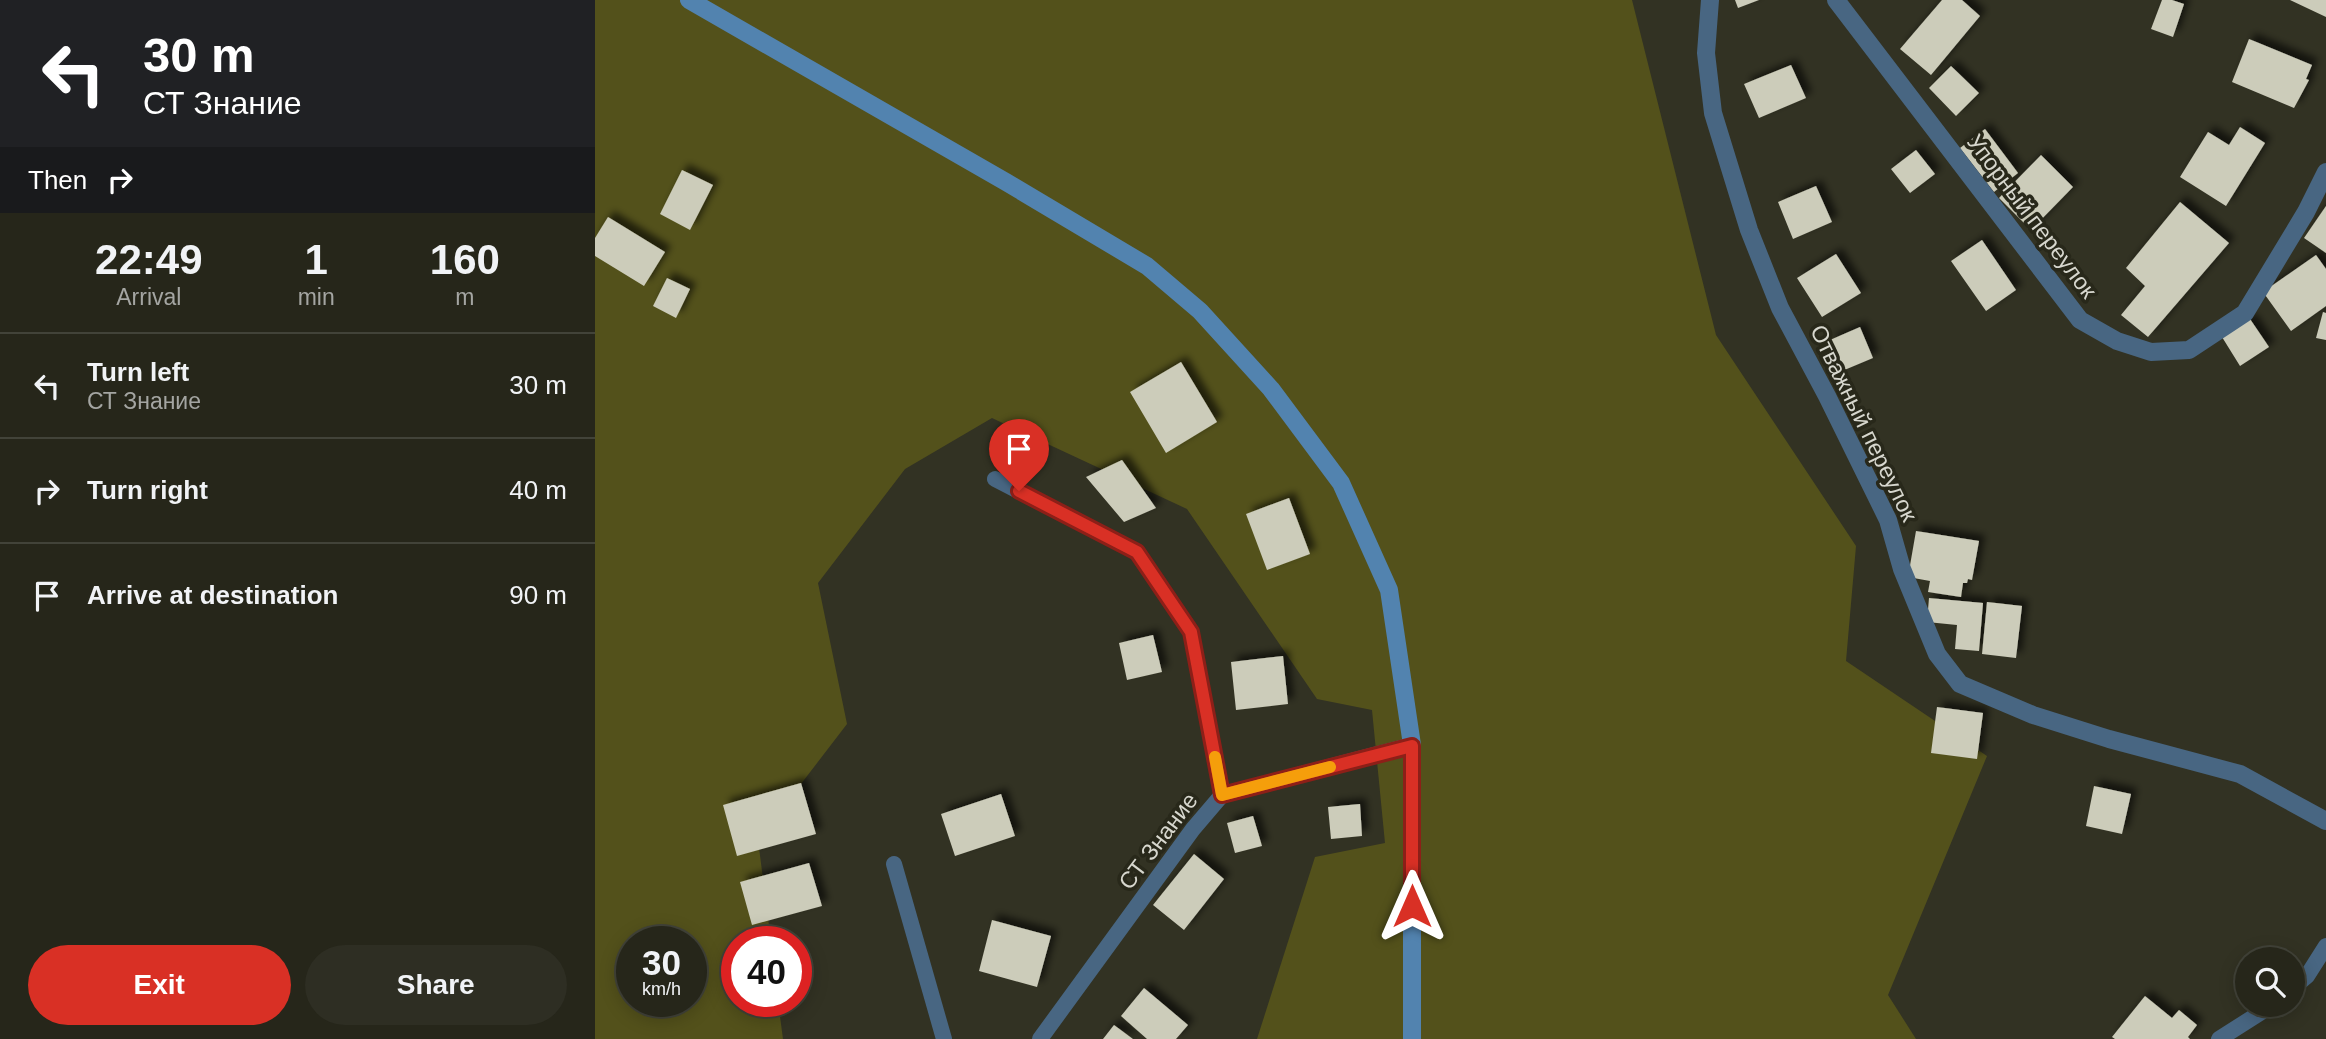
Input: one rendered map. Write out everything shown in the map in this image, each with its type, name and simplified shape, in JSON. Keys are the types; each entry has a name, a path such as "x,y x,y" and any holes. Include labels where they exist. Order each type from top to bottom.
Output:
{"street":[{"path":"689,0 1147,266 1200,311 1271,389 1341,483 1389,590 1412,746 1412,1039"},
{"name":"Отважный переулок","path":"1710,0 1706,53 1713,113 1749,230 1780,308 1888,520 1902,569 1937,654 1960,684 2033,716 2240,774 2326,821"},
{"name":"Упорный переулок","path":"1836,0 2080,320 2117,341 2151,352 2189,350 2245,313 2306,212 2326,172"}],"lane":[{"path":"995,479 1137,552 1191,632 1222,795"},
{"name":"СТ Знание","path":"1040,1039 1185,840 1222,795 1412,746"},
{"path":"894,864 944,1039"},
{"path":"2305,978 2326,946"},
{"path":"2219,1039 2254,1017"}],"shaded area":[{"path":"595,0 1632,0 1716,335 1856,546 1846,661 1987,756 1888,995 1916,1039 1257,1039 1315,857 1385,843 1372,710 1317,699 1187,509 992,418 905,469 818,583 847,724 758,840 769,926 721,926 721,1017 780,1017 783,1039 595,1039"}],"building":[{"path":"1735,0 1759,0 1738,8"},
{"path":"1942,0 1962,0 1980,16 1931,75 1900,49"},
{"path":"2162,0 2184,4 2173,37 2151,29"},
{"path":"2290,0 2326,0 2326,17"},
{"path":"2249,39 2312,65 2306,79 2309,80 2294,108 2232,82"},
{"path":"1791,65 1806,98 1759,118 1744,84"},
{"path":"1951,66 1979,93 1956,116 1929,88"},
{"path":"2240,127 2265,143 2226,206 2180,177 2208,132 2229,145"},
{"path":"1985,129 2018,173 1994,192 1960,148"},
{"path":"1916,150 1935,174 1910,193 1891,169"},
{"path":"2041,155 2073,187 2031,230 1999,198"},
{"path":"682,170 713,185 690,230 660,214"},
{"path":"1816,186 1832,222 1793,239 1778,202"},
{"path":"2180,202 2229,243 2148,337 2121,315 2145,286 2126,268"},
{"path":"2326,206 2326,253 2304,238"},
{"path":"608,217 665,252 644,286 595,256 595,238"},
{"path":"1982,240 2016,290 1986,311 1951,261"},
{"path":"1836,254 1861,293 1822,317 1797,278"},
{"path":"2316,255 2326,269 2326,306 2291,331 2263,292"},
{"path":"667,278 690,289 676,318 653,306"},
{"path":"2323,312 2326,313 2326,340 2316,338"},
{"path":"2250,319 2269,347 2240,366 2222,337"},
{"path":"1860,327 1873,358 1842,371 1830,340"},
{"path":"1181,362 1217,422 1166,453 1130,392"},
{"path":"1122,460 1156,508 1124,522 1086,477"},
{"path":"1289,498 1310,554 1267,570 1246,514"},
{"path":"1916,531 1979,541 1972,580 1968,579 1967,583 1963,583 1961,597 1928,592 1930,581 1908,577"},
{"path":"1929,598 1983,603 1979,651 1955,649 1957,625 1927,622"},
{"path":"1987,602 2022,606 2016,658 1982,654"},
{"path":"1153,635 1162,672 1127,680 1119,643"},
{"path":"1283,656 1288,704 1236,710 1231,662"},
{"path":"1937,707 1983,713 1977,759 1931,753"},
{"path":"801,783 816,834 737,856 723,805"},
{"path":"2094,786 2131,794 2122,834 2086,826"},
{"path":"1001,794 1015,836 955,856 941,814"},
{"path":"1360,804 1362,836 1331,839 1328,807"},
{"path":"1253,816 1262,846 1235,853 1227,823"},
{"path":"1194,854 1224,879 1184,930 1153,905"},
{"path":"809,863 822,906 752,925 740,882"},
{"path":"992,920 1051,936 1037,987 979,971"},
{"path":"1144,988 1188,1025 1176,1039 1147,1039 1121,1016"},
{"path":"2145,996 2172,1018 2179,1010 2197,1025 2188,1037 2190,1039 2112,1037"},
{"path":"1114,1025 1133,1039 1103,1039"}],"slow traffic":[{"path":"1215,757 1222,795 1330,767"}],"route":[{"path":"1019,491 1137,552 1191,632 1222,795 1412,746 1412,906"}]}
